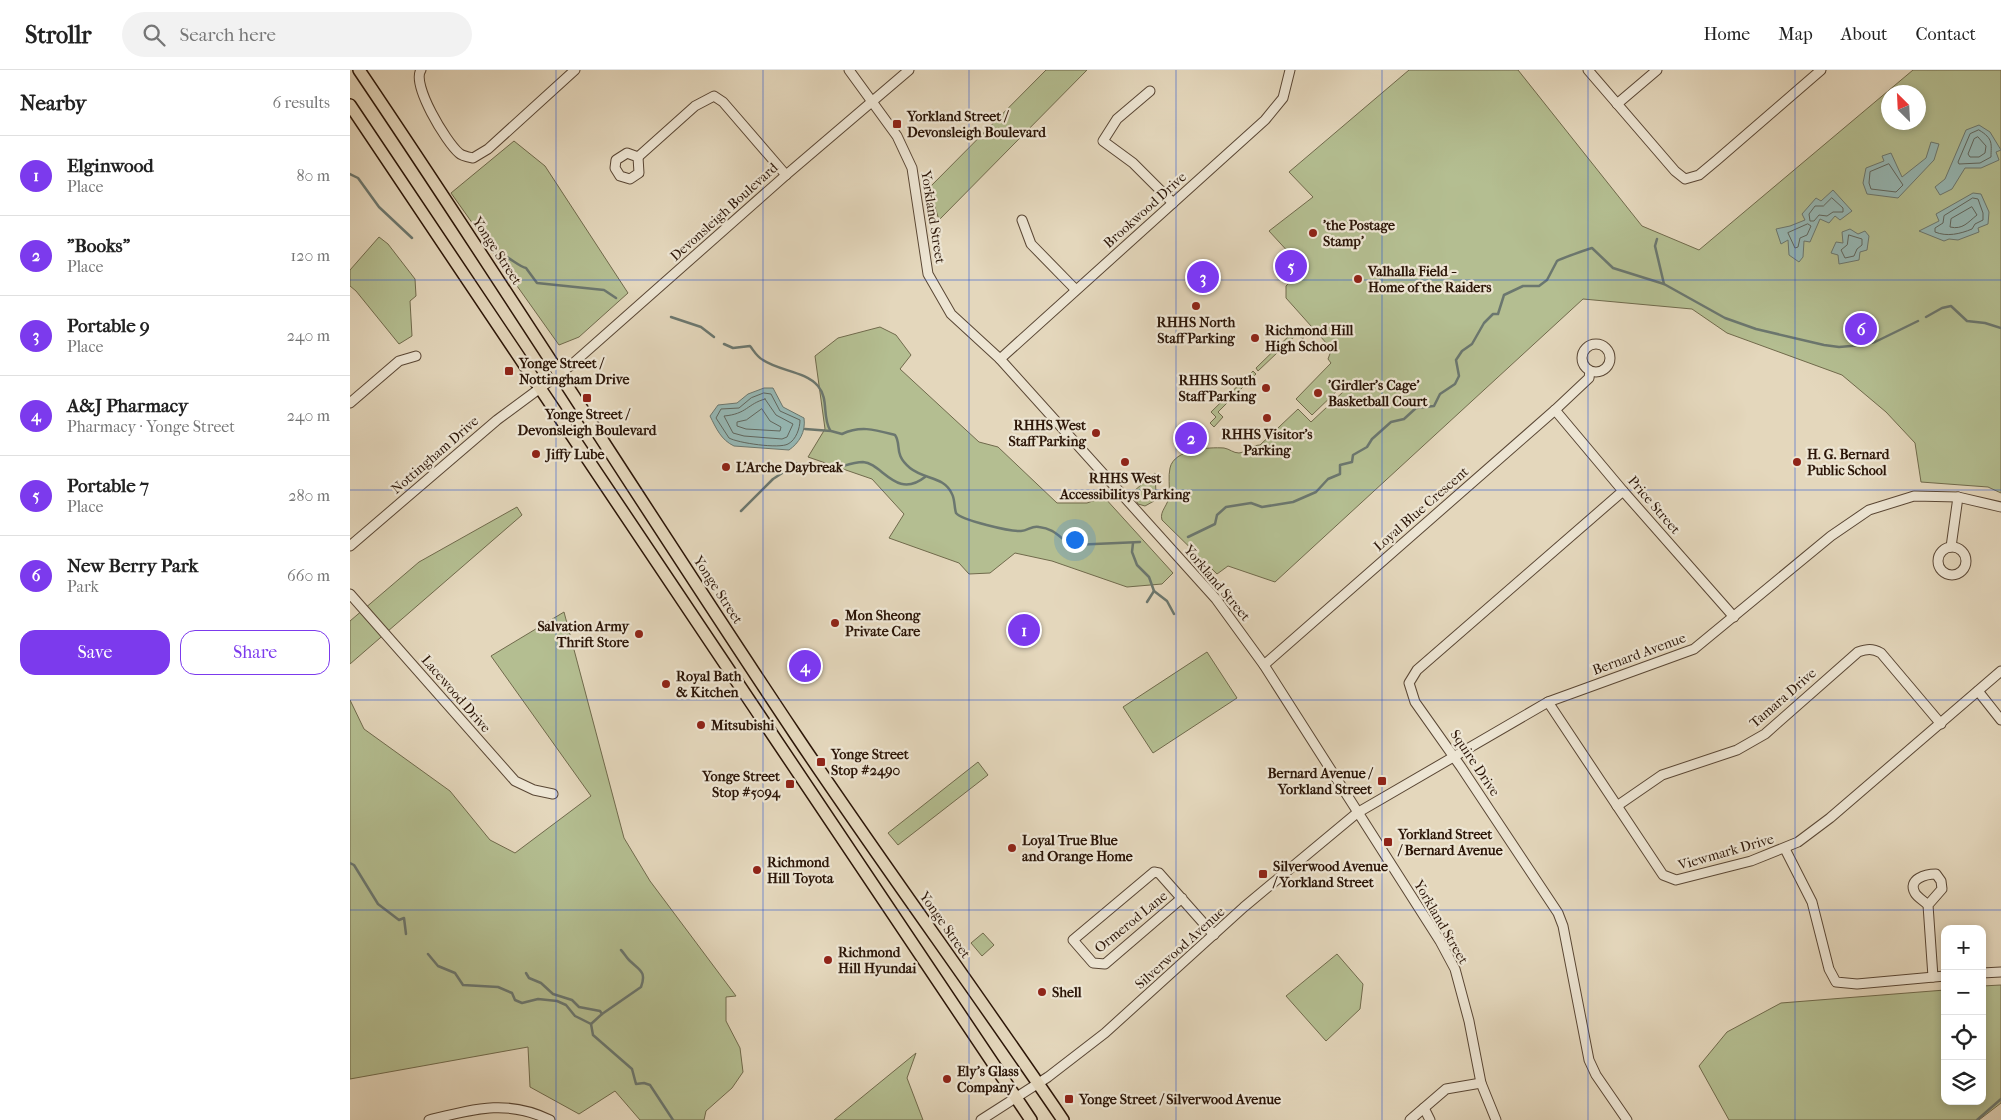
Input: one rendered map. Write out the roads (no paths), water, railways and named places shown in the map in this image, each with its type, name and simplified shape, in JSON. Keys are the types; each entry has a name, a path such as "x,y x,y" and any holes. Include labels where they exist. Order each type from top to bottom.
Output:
{"main road":[{"name":"Yonge Street","path":"359,70 432,177 559,375 796,736 1062,1120"},
{"path":"350,105 1031,1120"}],"street":[{"path":"421,70 419,74 420,86 447,139 460,154 473,158 488,149 575,70"},
{"name":"Yorkland Street","path":"849,70 897,136 912,168 924,255 928,274 935,291 951,314 1000,358 1216,599 1264,665 1440,941 1455,969 1469,1021 1481,1083 1496,1120"},
{"name":"Devonsleigh Boulevard","path":"540,388 559,375 786,175 909,70"},
{"name":"Brookwood Drive","path":"1000,358 1276,109 1283,98 1290,70"},
{"path":"1588,70 1675,171 1685,179 1699,175 1821,70"},
{"path":"1617,104 1657,70"},
{"path":"1150,91 1117,118 1103,141 1133,163 1173,203"},
{"path":"638,157 695,106 714,96 723,102 786,175"},
{"path":"1022,220 1031,244 1075,289"},
{"path":"350,403 399,361 416,356"},
{"name":"Loyal Blue Crescent","path":"1264,665 1555,410 1589,378 1590,371"},
{"name":"Nottingham Drive","path":"350,546 497,420 540,388"},
{"name":"Price Street","path":"1555,410 1623,492 1734,617"},
{"name":"Squire Drive","path":"1623,492 1428,660 1410,678 1408,683 1415,702 1454,756 1558,913 1563,926 1589,1060 1596,1075 1627,1120"},
{"name":"Bernard Avenue","path":"1357,812 1548,702 1694,649 1831,536 1869,510 1914,496 1958,497 2001,507"},
{"path":"1951,548 1958,497"},
{"name":"Lacewood Drive","path":"350,594 515,781 534,790 553,794"},
{"name":"Tamara Drive","path":"1616,806 1662,775 1749,745 1765,734 1858,652 1874,649 1881,653 1941,724"},
{"name":"Viewmark Drive","path":"1548,702 1660,871 1669,880 1676,880 1785,849 1814,832 2001,671"},
{"path":"1978,691 2001,720"},
{"name":"Silverwood Avenue","path":"981,1120 1038,1084 1128,1014 1214,934 1357,812"},
{"path":"1785,849 1812,902 1829,969 1836,982 1857,984 1941,977"},
{"name":"Ormerod Lane","path":"1182,898 1106,964 1093,963 1073,940 1151,873 1159,873 1182,898 1214,934"},
{"path":"1928,905 1933,978"},
{"path":"1986,974 2001,972"},
{"path":"1410,1120 1446,1090 1481,1083"},
{"path":"429,1120 476,1108 503,1106 529,1111 550,1120"},
{"path":"1424,1108 1430,1120"}],"water":[{"path":"1979,125 1990,132 2001,150 1996,152 1999,160 1981,168 1965,168 1952,189 1940,195 1935,187 1945,179 1966,130"},
{"path":"1931,142 1939,144 1934,160 1898,198 1867,194 1863,183 1866,168 1884,161 1882,156 1891,153 1902,177 1926,158"},
{"path":"1833,190 1852,211 1840,220 1835,216 1829,223 1820,219 1810,242 1804,241 1803,257 1799,262 1789,255 1788,240 1781,244 1776,229 1805,220 1802,214 1816,198 1821,201"},
{"path":"1973,193 1981,194 1989,212 1988,224 1978,228 1979,232 1958,240 1949,239 1944,241 1919,231 1939,221 1936,214"},
{"path":"1850,229 1858,234 1865,231 1869,236 1867,250 1860,252 1859,260 1839,264 1838,255 1831,253 1836,242 1843,243 1842,232"},
{"path":"764,388 773,388 783,407 804,418 804,428 801,437 789,450 734,446 722,437 710,416 718,405 737,403 748,394"}],"waterway":[{"path":"350,174 358,178 379,207 412,238"},
{"path":"1657,239 1655,246 1664,284"},
{"path":"1188,537 1215,524 1217,515 1226,507 1251,503 1262,507 1293,502 1316,492 1328,479 1340,474 1340,465 1352,462 1353,455 1367,447 1372,439 1391,422 1404,419 1416,408 1434,406 1440,394 1455,384 1459,376 1456,360 1462,351 1472,344 1484,323 1493,314 1498,314 1504,295 1523,286 1539,286 1547,280 1557,261 1592,248 1613,268 1664,284 1725,318 1756,329 1824,345 1839,347 1875,342 1918,321"},
{"path":"501,254 526,268 537,283 604,290 616,298"},
{"path":"1926,317 1942,308 1951,306 1967,321 1985,323 2001,328"},
{"path":"671,317 701,327 714,337"},
{"path":"724,344 733,348 750,346 759,357 769,364 813,381 823,396 826,419 830,430"},
{"path":"805,429 842,434 849,431 868,429 895,435 901,458 905,463 916,472 939,481 949,488 953,496 956,513 976,522 1016,531 1023,531 1034,527 1045,528 1072,545 1140,542"},
{"path":"741,511 773,479 796,464 827,470 863,462 877,468 898,483 906,484 915,483 925,477"},
{"path":"1133,543 1132,552 1137,565 1149,577 1154,591 1167,601 1174,614"},
{"path":"1147,602 1154,591"},
{"path":"350,863 354,865 378,904 399,920 404,918 406,934"},
{"path":"591,1024 641,987 643,982 641,971 621,950"},
{"path":"428,954 438,966 455,973 463,985 498,987 512,993 515,1000 522,1003 538,999 557,1001 566,1005 575,1016 591,1024 593,1035 632,1069 636,1084 644,1083 650,1085 673,1120"},
{"path":"526,973 529,978 541,983 553,994 572,1000 579,1007 600,1011 602,1014"},
{"path":"1977,1120 2001,1099"}],"place":[{"name":"Yorkland Street / Devonsleigh Boulevard","path":"897,124"},
{"name":"'the Postage Stamp'","path":"1313,233"},
{"name":"Portable 7","path":"1291,266"},
{"name":"Portable 9","path":"1203,277"},
{"name":"Valhalla Field - Home of the Raiders","path":"1358,279"},
{"name":"RHHS North Staff Parking","path":"1196,306"},
{"name":"New Berry Park","path":"1861,329"},
{"name":"Richmond Hill High School","path":"1255,338"},
{"name":"Yonge Street / Nottingham Drive","path":"509,371"},
{"name":"RHHS South Staff Parking","path":"1266,388"},
{"name":"'Girdler's Cage' Basketball Court","path":"1318,393"},
{"name":"Yonge Street / Devonsleigh Boulevard","path":"587,398"},
{"name":"RHHS Visitor's Parking","path":"1267,418"},
{"name":"RHHS West Staff Parking","path":"1096,433"},
{"name":"\"Books\"","path":"1191,438"},
{"name":"Jiffy Lube","path":"536,454"},
{"name":"RHHS West Accessibilitys Parking","path":"1125,462"},
{"name":"H. G. Bernard Public School","path":"1797,462"},
{"name":"L'Arche Daybreak","path":"726,467"},
{"name":"Mon Sheong Private Care","path":"835,623"},
{"name":"Elginwood","path":"1024,630"},
{"name":"Salvation Army Thrift Store","path":"639,634"},
{"name":"A&J Pharmacy","path":"805,666"},
{"name":"Royal Bath & Kitchen","path":"666,684"},
{"name":"Mitsubishi","path":"701,725"},
{"name":"Yonge Street Stop #2490","path":"821,762"},
{"name":"Bernard Avenue / Yorkland Street","path":"1382,781"},
{"name":"Yonge Street Stop #5094","path":"790,784"},
{"name":"Yorkland Street / Bernard Avenue","path":"1388,842"},
{"name":"Loyal True Blue and Orange Home","path":"1012,848"},
{"name":"Richmond Hill Toyota","path":"757,870"},
{"name":"Silverwood Avenue / Yorkland Street","path":"1263,874"},
{"name":"Richmond Hill Hyundai","path":"828,960"},
{"name":"Shell","path":"1042,992"},
{"name":"Ely's Glass Company","path":"947,1079"},
{"name":"Yonge Street / Silverwood Avenue","path":"1069,1099"}]}
